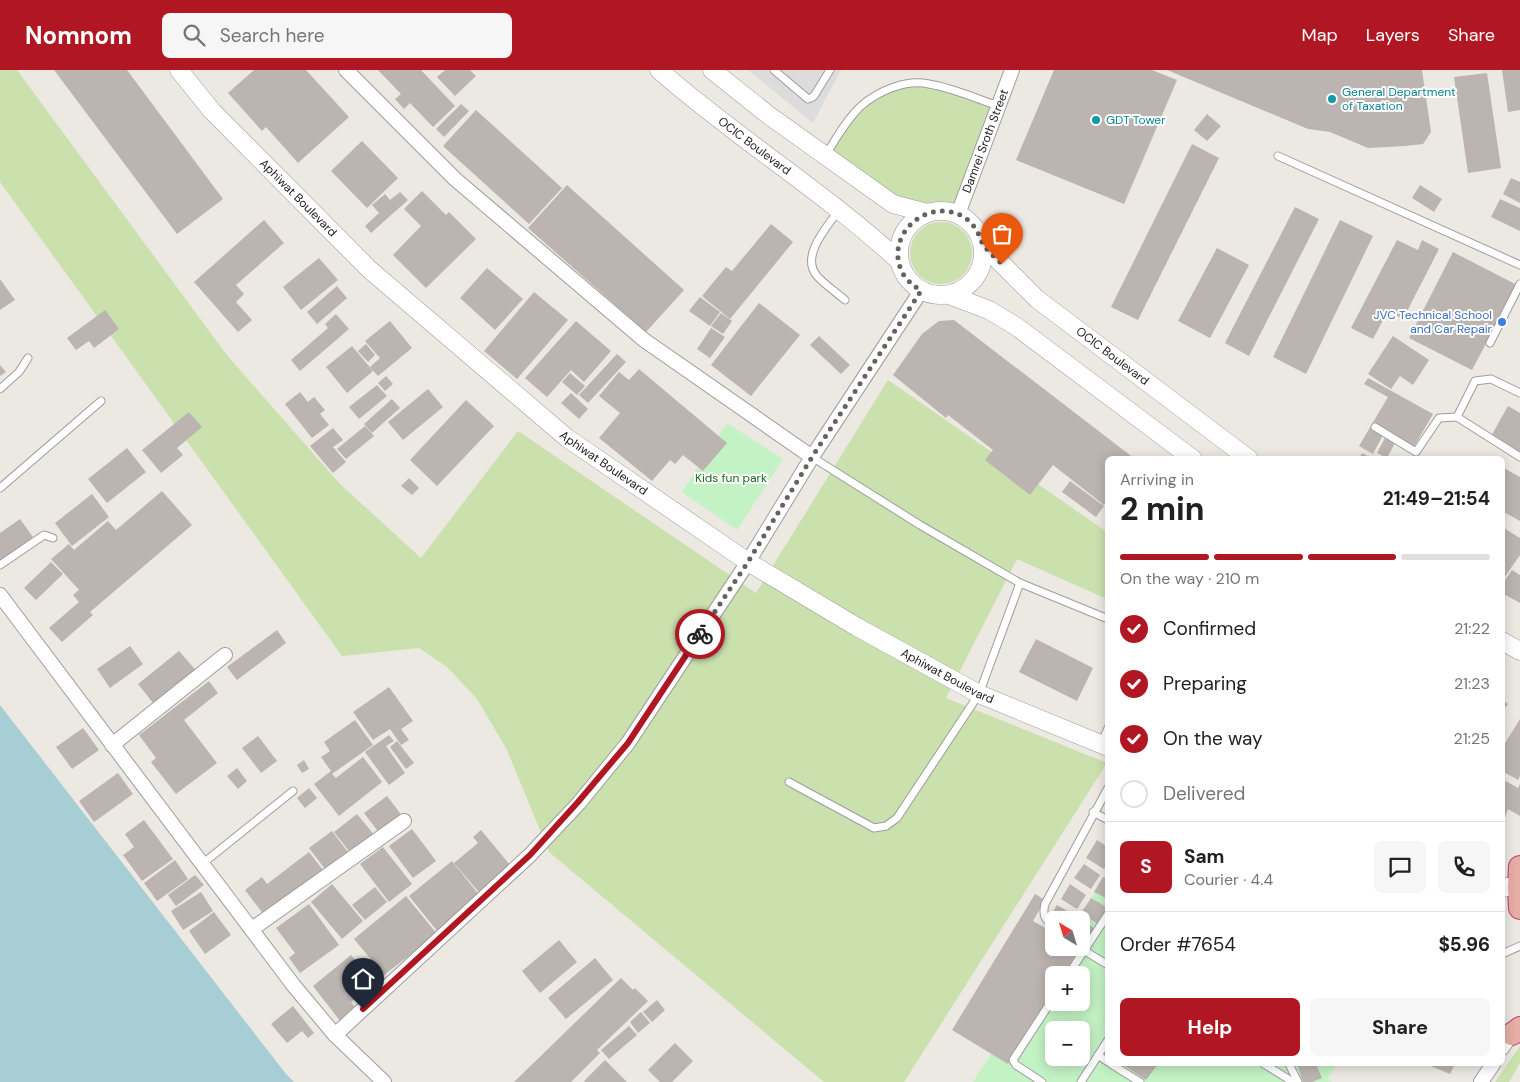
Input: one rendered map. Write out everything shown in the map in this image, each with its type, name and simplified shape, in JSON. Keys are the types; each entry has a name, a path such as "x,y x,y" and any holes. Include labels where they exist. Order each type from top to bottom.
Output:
{"street":[{"name":"Aphiwat Boulevard","path":"179,70 212,111 370,270 567,438 748,562 857,627 979,694 1105,740"},
{"path":"346,70 455,179 644,340 812,457"},
{"name":"OCIC Boulevard","path":"659,70 747,141 868,232 898,260"},
{"path":"712,70 767,114 893,204 927,213"},
{"name":"Damrei Sroth Street","path":"958,214 1012,70"},
{"path":"948,295 964,289 976,277 983,262 983,245 978,232 970,221 958,214 943,210 927,213 914,220 904,231 899,245 898,260 902,272 910,283 921,291 930,294 948,295 989,310 1018,327 1189,456"},
{"name":"OCIC Boulevard","path":"983,245 1036,299 1245,456"},
{"path":"335,1035 530,855 628,743 748,562 812,457 921,291"},
{"path":"0,595 294,986 335,1035 384,1082"},
{"path":"1505,643 1520,651"},
{"path":"112,745 225,655"},
{"path":"252,929 404,821"},
{"path":"1481,1082 1491,1066"}],"lane":[{"path":"774,70 808,99 814,96 830,70"},
{"path":"825,156 844,127 862,106 882,93 902,84 926,83 950,89 998,106"},
{"path":"1278,156 1520,265"},
{"path":"839,209 812,252 811,265 817,276 845,300"},
{"path":"1490,343 1520,284"},
{"path":"0,389 19,372 28,358"},
{"path":"1456,418 1475,381 1491,379 1520,392"},
{"path":"0,488 101,401"},
{"path":"1375,426 1416,452 1439,418 1456,418 1520,457"},
{"path":"812,457 1020,583 1105,618"},
{"path":"0,565 44,535 53,538"},
{"path":"789,782 874,828 886,826 897,818 979,694 1020,583"},
{"path":"202,864 293,791"},
{"path":"1045,918 1043,913 1045,904 1105,793"},
{"path":"1093,812 1105,818"},
{"path":"1090,938 1105,918"},
{"path":"1505,953 1520,946"},
{"path":"1090,954 1105,963"},
{"path":"1042,1082 1016,1066 1013,1060 1045,1011"},
{"path":"1081,1082 1105,1045"},
{"path":"1098,1056 1105,1060"},
{"path":"1114,1066 1140,1082"},
{"path":"1267,1066 1293,1082"},
{"path":"1289,1066 1298,1082"}],"green space":[{"path":"0,70 17,70 226,354 340,484 421,558 518,431 756,593 888,380 1105,531 1105,598 1017,559 946,698 1105,762 1105,766 904,1082 824,1082 549,852 507,750 477,699 447,667 419,648 342,656 0,182"},
{"path":"927,83 998,106 958,214 943,210 927,213 825,156 862,106 902,84"},
{"path":"941,222 953,224 963,231 970,241 972,253 970,265 963,275 953,282 941,284 929,282 919,275 912,265 910,253 912,241 919,231 929,224"},
{"name":"Kids fun park","path":"727,423 783,459 737,530 682,492"},
{"path":"1105,876 1105,1066 1336,1066 1327,1079 1332,1082 973,1082 1045,971 1045,1011 1090,1011 1090,966 1048,966 1055,956 1090,956 1090,911 1083,911"},
{"path":"1520,1046 1520,1063 1509,1082 1495,1082"}],"shaded area":[{"path":"748,70 841,70 813,123"}],"water":[{"path":"0,705 286,1074 294,1082 0,1082"}],"building":[{"path":"54,70 127,70 223,199 177,234"},
{"path":"254,70 306,70 349,117 298,163 266,127 262,131 228,93"},
{"path":"378,70 421,70 455,106 433,127 410,103 404,109 395,99 401,94"},
{"path":"445,70 470,70 476,76 455,96 437,77"},
{"name":"GDT Tower","path":"1054,70 1152,70 1177,80 1124,204 1016,160"},
{"name":"General Department of Taxation","path":"1167,70 1422,70 1431,132 1423,144 1368,148 1330,132 1308,129"},
{"path":"1502,70 1520,70 1520,110 1508,112"},
{"path":"1487,73 1501,168 1468,173 1454,77"},
{"path":"461,104 469,111 444,137 436,129"},
{"path":"476,110 562,188 529,224 443,146"},
{"path":"1207,114 1221,126 1207,141 1194,130"},
{"path":"362,141 398,178 367,208 331,171"},
{"path":"1192,144 1219,158 1138,320 1111,307"},
{"path":"1511,178 1520,182 1520,203 1503,194"},
{"path":"567,185 684,290 646,332 528,228"},
{"path":"1420,185 1442,199 1434,212 1412,198"},
{"path":"422,191 446,215 449,212 476,239 426,288 393,255 421,226 404,209"},
{"path":"400,192 408,200 371,233 365,226 379,213 372,205 385,194 390,200"},
{"path":"1500,199 1520,208 1520,231 1491,217"},
{"path":"1295,207 1319,219 1249,356 1225,343"},
{"path":"264,220 284,243 236,285 244,294 236,302 252,320 238,332 194,282"},
{"path":"1340,220 1373,236 1306,374 1273,357"},
{"path":"771,224 793,242 730,319 702,296 726,267 732,271"},
{"path":"1397,240 1418,250 1422,240 1439,249 1403,319 1388,311 1373,339 1351,328"},
{"path":"1217,248 1249,265 1210,338 1178,321"},
{"path":"1453,252 1517,285 1472,370 1409,338"},
{"path":"319,258 338,280 301,310 283,287"},
{"path":"487,268 523,299 495,330 460,298"},
{"path":"0,279 15,300 0,310"},
{"path":"337,286 347,298 317,324 307,312"},
{"path":"534,292 568,320 517,379 484,351"},
{"path":"700,297 720,312 710,326 689,311"},
{"path":"759,303 800,335 751,396 711,365"},
{"path":"105,310 119,329 94,348 89,341 76,350 67,338"},
{"path":"721,313 732,321 723,334 711,326"},
{"path":"336,314 349,329 300,371 291,360 328,328 325,324"},
{"path":"954,320 1131,456 1105,456 1104,505 1053,465 1030,495 985,460 993,450 948,415 946,418 893,375 922,334 939,321"},
{"path":"390,321 412,348 378,376 370,367 380,358 365,341"},
{"path":"576,321 611,351 584,382 571,370 547,397 525,378"},
{"path":"711,328 725,337 710,358 697,349"},
{"path":"819,336 850,365 841,374 810,345"},
{"path":"1393,336 1429,360 1413,385 1400,376 1391,389 1368,374"},
{"path":"366,344 375,355 368,362 358,351"},
{"path":"352,346 373,371 347,393 326,367"},
{"path":"617,354 626,362 588,403 579,395"},
{"path":"0,365 6,372 0,376"},
{"path":"639,369 727,443 703,471 683,455 675,464 670,460 652,481 599,438 620,413 599,396 619,372 629,380"},
{"path":"570,373 585,386 577,395 562,382"},
{"path":"386,376 393,384 385,391 378,383"},
{"path":"1368,378 1433,414 1414,447 1385,431 1373,454 1359,446 1388,397 1364,384"},
{"path":"377,385 387,396 359,419 349,407"},
{"path":"428,389 443,407 403,440 388,422"},
{"path":"300,392 308,402 314,397 325,410 320,414 329,425 312,438 285,404"},
{"path":"571,393 588,409 579,419 561,403"},
{"path":"392,399 400,408 372,433 364,424"},
{"path":"466,400 494,426 437,486 410,460"},
{"path":"1508,406 1520,413 1520,454 1490,438"},
{"path":"189,412 202,427 177,448 183,455 161,473 142,450"},
{"path":"365,426 374,436 346,459 337,449"},
{"path":"333,428 343,440 333,447 346,462 333,473 310,446"},
{"path":"1386,436 1396,441 1388,456 1377,453"},
{"path":"127,448 146,472 107,503 88,479"},
{"path":"1505,469 1520,477 1520,521 1505,513"},
{"path":"409,478 419,488 412,495 401,486"},
{"path":"1070,481 1104,506 1096,517 1062,492"},
{"path":"162,491 192,525 90,612 93,615 62,642 49,628 79,602 73,595 79,590 51,559 69,544 74,550 108,521 116,530"},
{"path":"92,494 109,517 72,546 55,523"},
{"path":"20,519 33,537 0,561 0,533"},
{"path":"1505,529 1520,538 1520,555 1505,577"},
{"path":"51,562 63,574 36,600 24,588"},
{"path":"1512,570 1520,575 1520,603 1505,595 1505,580"},
{"path":"277,630 286,643 237,680 227,667"},
{"path":"1036,639 1093,668 1077,701 1019,672"},
{"path":"130,646 143,664 110,688 97,669"},
{"path":"179,651 199,674 157,708 138,684"},
{"path":"209,681 218,693 184,720 217,763 176,794 151,762 156,758 139,735"},
{"path":"389,687 413,721 401,729 409,740 401,745 390,729 373,740 353,712"},
{"path":"1520,719 1520,776 1518,780 1505,773 1505,743"},
{"path":"355,720 373,745 332,774 336,778 363,757 382,782 339,816 314,784 331,771 321,757 330,751 324,742"},
{"path":"83,728 99,750 72,769 56,747"},
{"path":"389,735 394,741 386,746 405,773 389,785 365,752"},
{"path":"258,736 277,761 261,773 242,748"},
{"path":"397,741 414,763 406,769 390,747"},
{"path":"304,760 309,769 302,773 297,765"},
{"path":"237,768 247,781 238,789 227,776"},
{"path":"118,773 133,794 94,822 79,801"},
{"path":"1505,781 1518,788 1520,784 1520,816 1508,809 1505,817"},
{"path":"309,788 317,798 305,808 297,798"},
{"path":"387,796 409,825 386,842 364,813"},
{"path":"357,814 380,842 357,861 334,832"},
{"path":"144,820 173,859 142,881 123,855 134,847 125,834"},
{"path":"412,829 436,861 413,878 389,846"},
{"path":"481,830 515,871 483,897 454,863 478,843 473,837"},
{"path":"332,831 354,860 331,877 309,848"},
{"path":"1097,840 1105,845 1104,869 1086,858"},
{"path":"383,847 412,884 389,902 360,864"},
{"path":"309,852 330,879 271,924 245,890 262,877 267,884"},
{"path":"175,860 188,879 157,901 144,883"},
{"path":"452,861 481,897 438,932 409,896"},
{"path":"1084,864 1100,875 1091,889 1074,878"},
{"path":"195,875 204,885 176,906 168,895"},
{"path":"1103,877 1105,878 1105,898 1094,892"},
{"path":"332,884 363,921 342,939 311,902"},
{"path":"1070,884 1086,895 1077,909 1061,899"},
{"path":"375,887 387,902 365,920 352,905"},
{"path":"201,892 213,911 183,930 171,911"},
{"path":"1035,894 1045,900 1033,921 1045,928 1045,956 1075,956 1069,966 1045,966 1045,1004 1008,1064 952,1030"},
{"path":"406,896 437,934 384,975 354,939"},
{"path":"1091,898 1105,906 1105,913 1098,924 1090,919 1090,911 1082,911"},
{"path":"309,904 339,945 300,973 289,958 295,953 276,928"},
{"path":"1057,905 1067,911 1053,911"},
{"path":"214,912 231,935 205,954 189,931"},
{"path":"1090,925 1095,929 1090,936"},
{"path":"559,940 577,962 540,993 522,971"},
{"path":"351,955 380,991 373,997 367,989 351,1002 357,1010 341,1022 313,986"},
{"path":"595,958 613,980 566,1019 548,998"},
{"path":"621,978 648,1001 597,1050 600,1053 571,1082 514,1082"},
{"path":"657,1000 665,1010 652,1022 643,1012"},
{"path":"293,1006 314,1033 308,1038 302,1031 287,1043 271,1024"},
{"path":"641,1012 650,1023 638,1033 630,1022"},
{"path":"629,1026 637,1035 609,1059 601,1050"},
{"path":"675,1043 693,1061 672,1082 660,1082 648,1070"},
{"path":"605,1060 627,1082 585,1082"},
{"path":"1125,1066 1156,1066 1146,1080"},
{"path":"1298,1066 1317,1066 1322,1078 1312,1082 1303,1082"},
{"path":"1431,1066 1454,1066 1450,1074"}],"way so far":[{"path":"700,634 748,562 812,457 921,291 910,283 902,272 898,260 899,245 904,231 914,220 927,213 943,210 958,214 970,221 978,232 983,245 1002,264"}],"place":[{"name":"General Department of Taxation","path":"1332,99"},
{"name":"GDT Tower","path":"1096,120"},
{"name":"JVC Technical School and Car Repair","path":"1502,322"}],"route":[{"path":"363,1009 530,855 578,802 628,743 700,634"}]}
